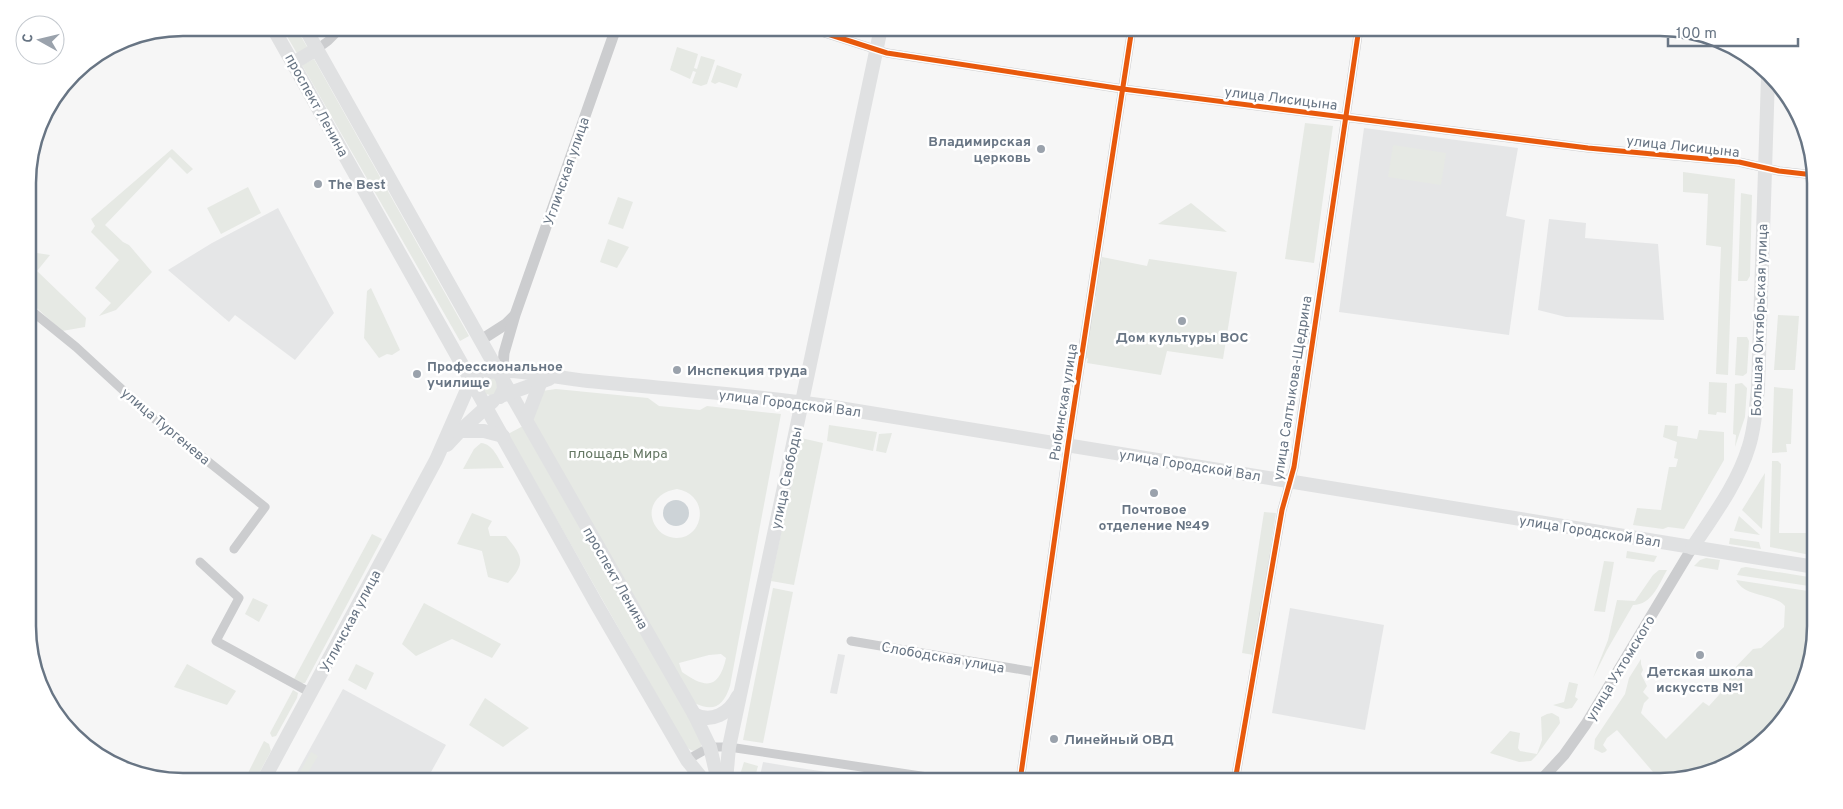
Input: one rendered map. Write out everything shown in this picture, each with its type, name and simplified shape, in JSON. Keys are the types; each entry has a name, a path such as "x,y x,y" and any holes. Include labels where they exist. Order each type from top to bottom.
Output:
{"main road":[{"name":"проспект Ленина","path":"278,37 493,383 526,420 694,714 710,747 716,773"},
{"name":"проспект Ленина","path":"310,37 481,340 493,383 503,436 597,605 687,760 697,773"},
{"name":"улица Свободы","path":"727,773 729,747 879,37"},
{"path":"293,63 317,49"},
{"name":"Большая Октябрьская улица","path":"1692,548 1738,472 1746,456 1753,432 1758,388 1768,84"},
{"path":"526,420 536,378"},
{"name":"улица Городской Вал","path":"493,383 536,378"},
{"name":"улица Городской Вал","path":"493,383 536,378 562,379 802,402 1692,548 1807,565"},
{"name":"Угличская улица","path":"436,460 460,431 493,383"},
{"name":"Угличская улица","path":"268,773 436,460 493,383"},
{"path":"460,431 484,431 503,436"},
{"path":"694,714 699,717 710,718 722,714 730,709 743,686"}],"street":[{"name":"Рыбинская улица","path":"1021,772 1068,445 1131,36"},
{"name":"улица Салтыкова-Щедрина","path":"1237,772 1282,510 1294,467 1358,36"},
{"path":"317,49 332,37"},
{"name":"Угличская улица","path":"493,383 613,37"},
{"name":"улица Лисицына","path":"834,37 876,50 1123,90 1588,148 1739,162 1806,174"},
{"path":"481,340 506,324 515,315"},
{"name":"улица Тургенева","path":"37,317 76,347 151,416 265,507 234,549"},
{"name":"улица Ухтомского","path":"1548,772 1564,755 1586,724 1692,548"},
{"path":"200,562 239,598 216,641 311,693"},
{"name":"Слободская улица","path":"851,641 1035,672"},
{"path":"687,760 710,747 729,747 898,773"}],"shaded area":[{"path":"1364,128 1518,148 1506,216 1525,220 1509,335 1339,312"},
{"path":"278,208 334,313 295,360 235,315 229,322 168,270 212,243"},
{"path":"1549,219 1586,223 1585,238 1658,244 1664,320 1566,317 1538,310"},
{"path":"676,500 685,504 689,513 685,522 676,526 667,522 663,513 667,504"},
{"path":"1290,608 1384,625 1365,730 1272,713"},
{"path":"838,654 845,655 837,694 830,693"},
{"path":"343,689 446,745 431,773 296,773"},
{"path":"763,762 831,773 761,773"}],"green space":[{"path":"287,37 301,37 309,50 298,55"},
{"path":"677,47 698,54 694,68 697,69 701,56 715,60 707,84 701,86 692,83 696,72 693,71 690,79 670,70"},
{"path":"314,59 469,336 460,341 302,65"},
{"path":"717,65 742,74 737,88 719,82 715,84 711,82"},
{"path":"1305,123 1333,126 1314,263 1285,259"},
{"path":"1393,145 1446,153 1441,185 1388,177"},
{"path":"172,149 193,169 187,174 170,157 105,225 123,242 129,245 152,272 116,310 99,316 111,303 95,288 119,260 91,232 95,226 91,219"},
{"path":"1683,172 1735,179 1728,375 1716,374 1721,247 1706,245 1708,194 1683,192"},
{"path":"248,187 261,213 221,234 207,208"},
{"path":"1741,193 1752,195 1750,276 1747,281 1738,281"},
{"path":"618,197 633,202 623,229 608,224"},
{"path":"1191,203 1227,232 1158,224"},
{"path":"608,239 629,247 617,268 600,262"},
{"path":"37,253 50,255 37,271 86,318 85,327 62,331 37,308"},
{"path":"1102,257 1147,266 1149,259 1237,272 1223,359 1167,351 1161,375 1087,363 1088,358 1084,360 1096,296 1093,295 1099,261 1101,262"},
{"path":"371,288 400,350 392,355 387,354 379,358 364,338 367,291"},
{"path":"1778,315 1799,316 1795,370 1774,370"},
{"path":"1737,337 1747,337 1749,341 1747,373 1743,376 1735,375"},
{"path":"490,377 496,380 499,386 496,392 490,395 484,392 481,386 484,380"},
{"path":"1709,382 1727,383 1726,413 1708,414"},
{"path":"1742,383 1747,388 1745,417 1735,447 1736,435 1733,434 1735,384"},
{"path":"1774,387 1793,389 1791,444 1786,444 1787,452 1772,453"},
{"name":"площадь Мира","path":"556,389 648,398 659,406 700,410 707,406 781,414 730,686 724,699 717,706 707,707 694,703 534,423 532,414 542,391","holes":["677,489 689,493 696,501 699,509 699,519 696,527 690,534 681,538 670,537 662,533 654,524 652,515 652,509 657,499 666,492","721,654 726,658 720,676 715,681 705,683 690,678 682,672 679,663 709,655"]},
{"path":"829,425 877,432 873,451 827,441"},
{"path":"1665,425 1678,426 1677,436 1697,439 1699,430 1724,432 1724,460 1684,529 1668,527 1663,529 1633,525 1637,508 1661,510 1669,467 1676,467 1678,459 1674,458 1677,442 1663,437"},
{"path":"523,426 701,739 701,748 698,750 691,750 684,743 508,434"},
{"path":"892,433 886,453 876,451 879,434"},
{"path":"801,438 823,443 794,585 771,581"},
{"path":"481,443 492,449 504,468 463,469 474,449"},
{"path":"1772,461 1778,461 1781,464 1779,533 1807,533 1807,554 1770,547"},
{"path":"1765,473 1762,529 1742,510"},
{"path":"1264,512 1276,513 1254,655 1242,653"},
{"path":"472,513 492,521 488,528 490,536 506,536 519,554 520,564 518,570 508,583 488,577 482,551 457,544"},
{"path":"1739,516 1760,535 1734,531"},
{"path":"372,534 382,539 305,683 301,683 294,679"},
{"path":"1730,538 1759,542 1761,549 1729,544"},
{"path":"1627,551 1657,556 1654,562 1626,558"},
{"path":"1706,558 1720,560 1718,570 1694,566 1700,560"},
{"path":"1604,561 1614,562 1605,612 1594,611"},
{"path":"1746,567 1807,577 1807,586 1737,575 1741,568"},
{"path":"1659,570 1667,570 1658,587 1645,602 1633,605 1593,678 1608,640 1617,600 1635,601 1653,575"},
{"path":"1736,580 1807,591 1807,625 1804,654 1799,673 1792,691 1770,723 1757,736 1725,758 1688,770 1653,772 1617,730 1607,738 1603,745 1607,750 1605,752 1602,753 1594,749 1595,739 1625,694 1629,678 1641,659 1643,670 1641,674 1647,686 1643,692 1649,698 1644,703 1641,713 1666,739 1703,702 1709,706 1727,686 1731,672 1753,649 1761,648 1784,627 1785,606 1774,599 1753,593 1740,586"},
{"path":"773,588 793,592 763,743 743,740"},
{"path":"253,598 268,605 259,622 245,614"},
{"path":"424,603 501,644 492,658 452,639 416,656 402,644"},
{"path":"187,664 236,691 227,705 174,687"},
{"path":"356,664 374,673 366,690 348,680"},
{"path":"1569,682 1578,684 1575,697 1578,699 1572,708 1566,709 1553,705 1564,702"},
{"path":"293,690 298,693 297,698 276,736 272,737 270,733"},
{"path":"485,698 529,728 503,747 469,725"},
{"path":"1552,713 1559,717 1560,723 1537,755 1531,761 1519,762 1490,753 1510,731 1520,733 1518,748 1520,751 1537,754 1542,740 1541,717"},
{"path":"264,741 269,744 271,751 259,773 248,773"},
{"path":"311,752 318,756 308,773 299,773"},
{"path":"744,762 758,766 756,773 741,773"}],"cycle path":[{"path":"1021,772 1068,445 1131,36"},
{"path":"1237,772 1282,510 1294,467 1358,36"},
{"path":"836,37 887,53 1123,89 1588,148 1739,162 1779,171 1806,174"}],"place":[{"name":"Владимирская церковь","path":"1041,149"},
{"name":"The Best","path":"318,184"},
{"name":"Дом культуры ВОС","path":"1182,321"},
{"name":"Инспекция труда","path":"677,370"},
{"name":"Профессиональное училище","path":"417,374"},
{"name":"Почтовое отделение №49","path":"1154,493"},
{"name":"Детская школа искусств №1","path":"1700,655"},
{"name":"Линейный ОВД","path":"1054,739"}]}
